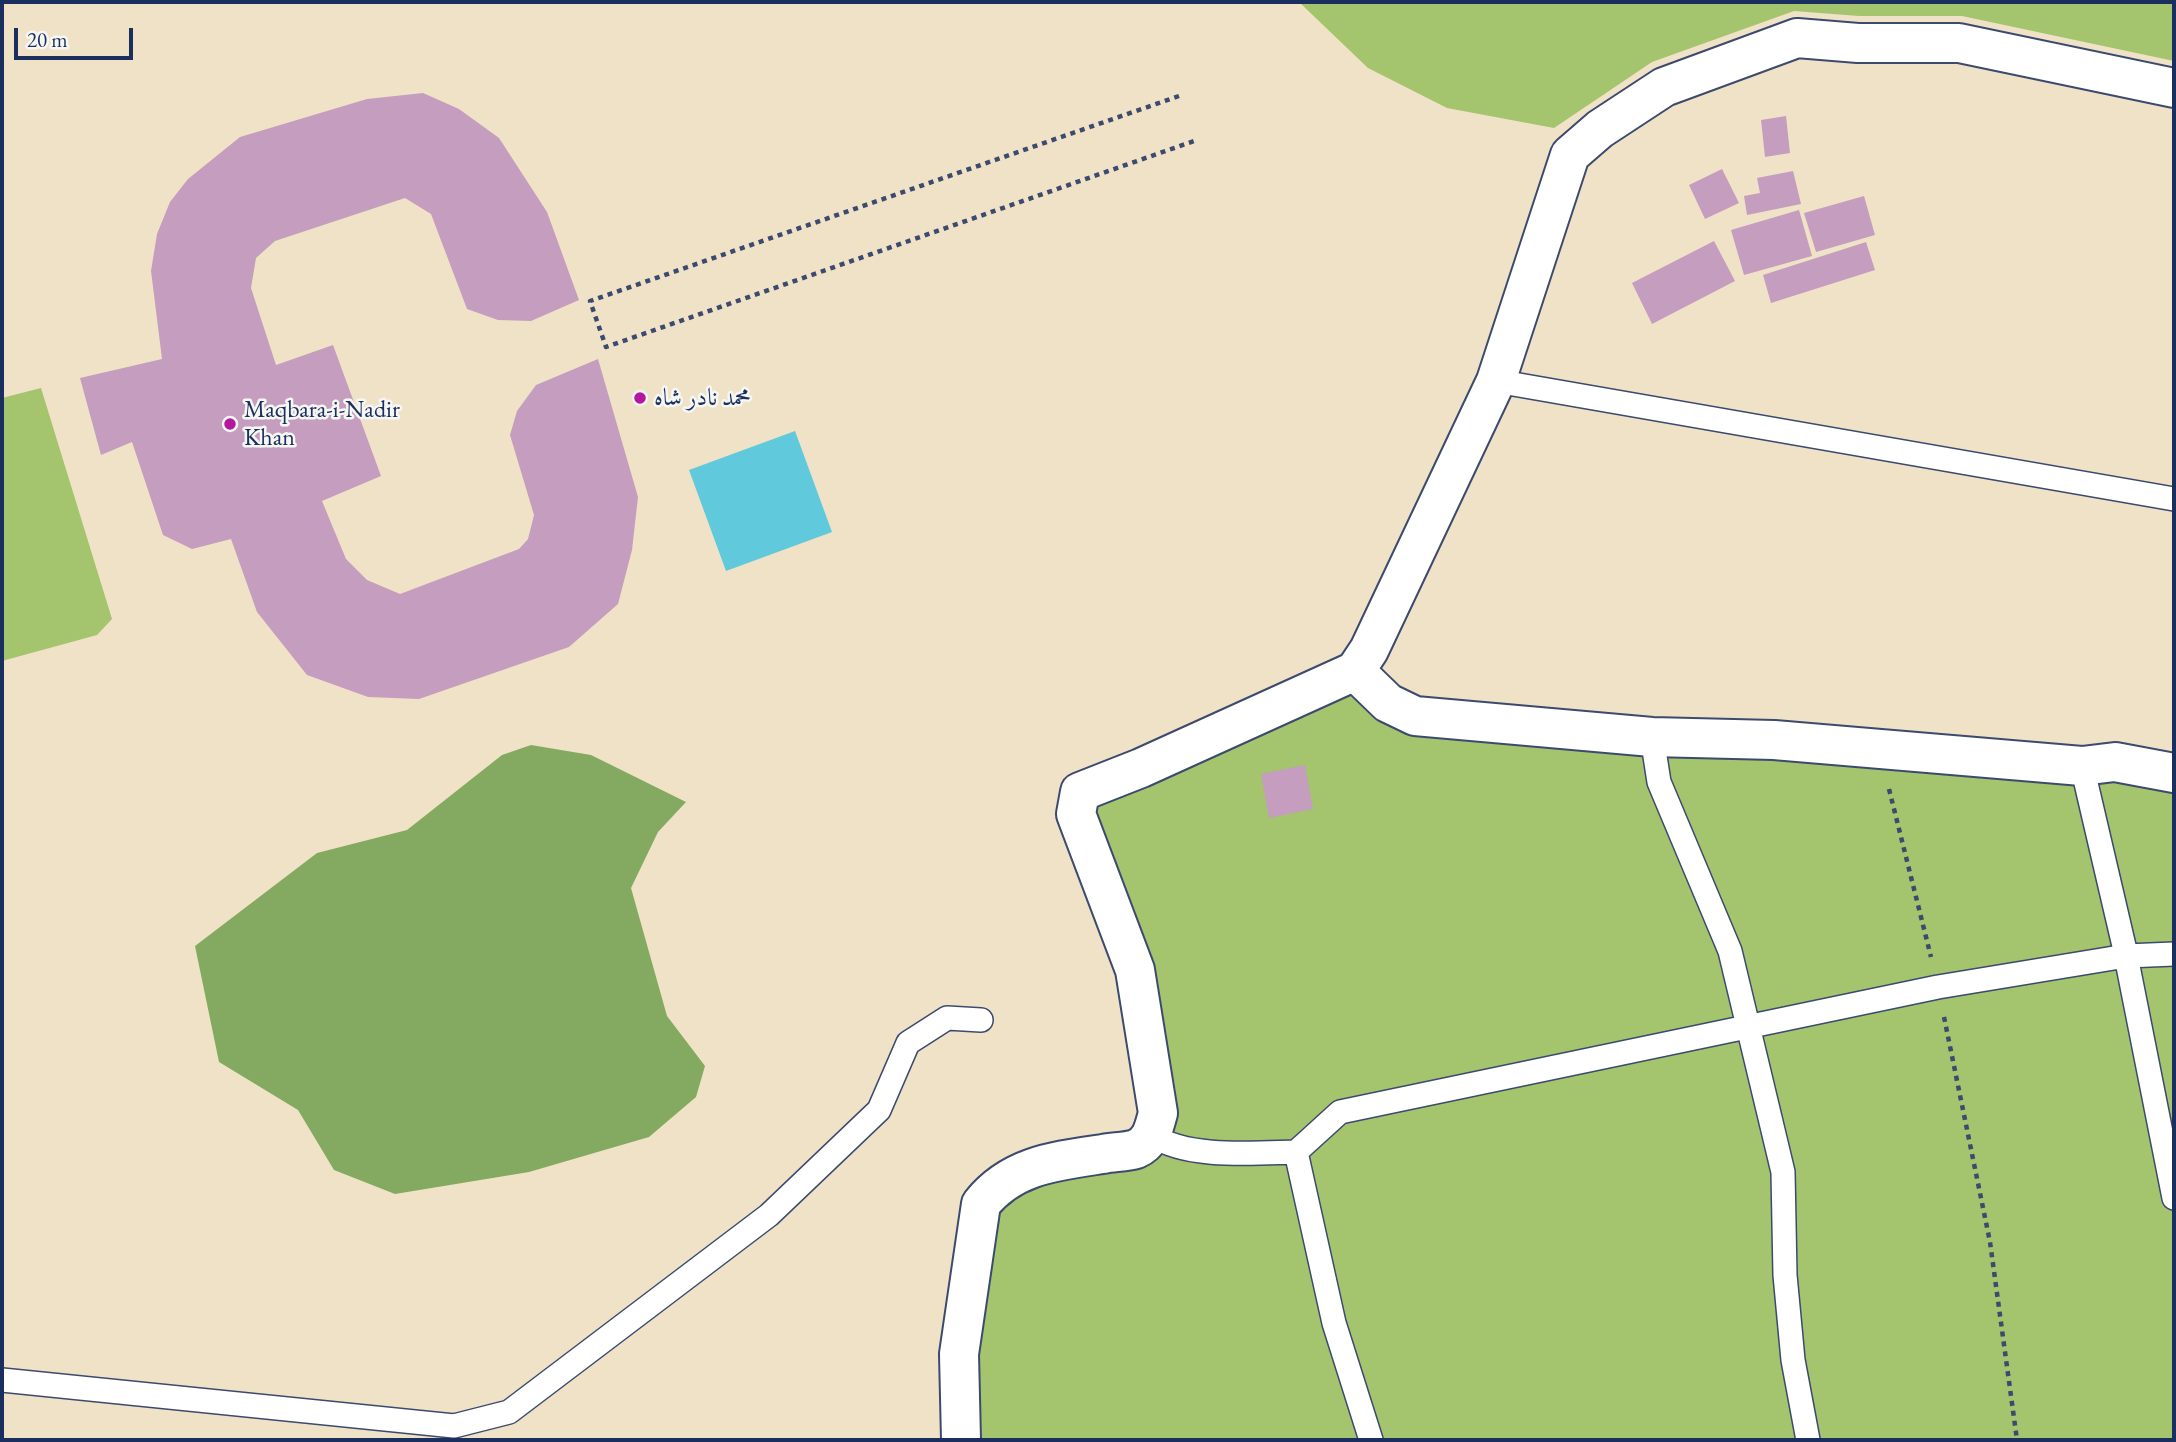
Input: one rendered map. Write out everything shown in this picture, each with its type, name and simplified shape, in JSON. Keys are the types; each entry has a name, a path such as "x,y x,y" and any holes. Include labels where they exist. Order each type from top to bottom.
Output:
{"street":[{"path":"961,1440 958,1354 981,1204 996,1185 1017,1172 1053,1161 1137,1148 1152,1135 1158,1113 1135,970 1076,814 1080,792 1141,768 1356,671 1369,650 1496,381 1570,155 1600,129 1664,87 1797,38 1858,43 1959,43 2174,88"},
{"path":"1356,671 1388,703 1415,716 1653,737 1774,740 2082,766 2115,762 2174,773"}],"lane":[{"path":"1496,381 2174,499"},
{"path":"1653,737 1659,782 1730,951 1783,1172 1785,1275 1792,1348 1808,1440"},
{"path":"2082,766 2126,956 2174,1198"},
{"path":"1152,1135 1167,1145 1233,1153 1296,1152 1340,1112 1938,987 2126,956 2174,954"},
{"path":"431,1440 454,1426 509,1412 769,1216 880,1110 908,1043 947,1018 981,1020"},
{"path":"1296,1152 1334,1323 1371,1440"},
{"path":"2,1380 454,1426"}],"path":[{"path":"1179,96 590,301 606,347 1197,140"},
{"path":"1882,750 1938,987 1990,1242 2017,1440"}],"green space":[{"path":"1299,2 2174,2 2174,61 1962,16 1859,16 1794,11 1652,62 1554,128 1447,108 1368,68"},
{"path":"41,388 112,619 97,635 2,661 2,398"},
{"path":"1355,671 1388,703 2174,773 2174,1440 961,1440 981,1204 1137,1148 1158,1113 1076,814"},
{"path":"531,745 591,755 686,802 658,832 631,888 667,1016 705,1066 696,1097 649,1137 529,1172 395,1194 334,1170 298,1110 219,1062 195,946 317,853 407,830 502,755"}],"water":[{"path":"795,431 832,532 726,571 689,470"}],"building":[{"path":"423,93 459,109 499,138 547,212 579,300 531,321 498,320 467,309 431,214 405,198 275,241 256,258 251,288 276,365 333,345 381,476 322,501 346,559 367,580 400,594 519,549 528,539 534,515 510,435 517,411 536,385 598,359 638,497 632,550 618,604 569,647 419,699 368,697 307,675 257,612 231,539 192,549 163,535 132,442 101,455 80,378 162,359 151,271 157,234 170,202 188,179 240,137 367,99"},
{"path":"1786,116 1790,153 1765,157 1761,120"},
{"path":"1722,169 1739,203 1705,219 1689,185"},
{"path":"1793,171 1801,204 1747,215 1744,196 1760,193 1757,178"},
{"path":"1864,196 1875,235 1816,252 1804,213"},
{"path":"1799,210 1812,256 1744,275 1731,230"},
{"path":"1714,241 1735,281 1652,324 1632,283"},
{"path":"1866,242 1875,270 1771,303 1763,275"},
{"path":"1305,765 1313,809 1269,818 1261,774"}],"place":[{"name":"محمد نادر شاه","path":"640,398"},
{"name":"Maqbara-i-Nadir Khan","path":"230,424"}]}
